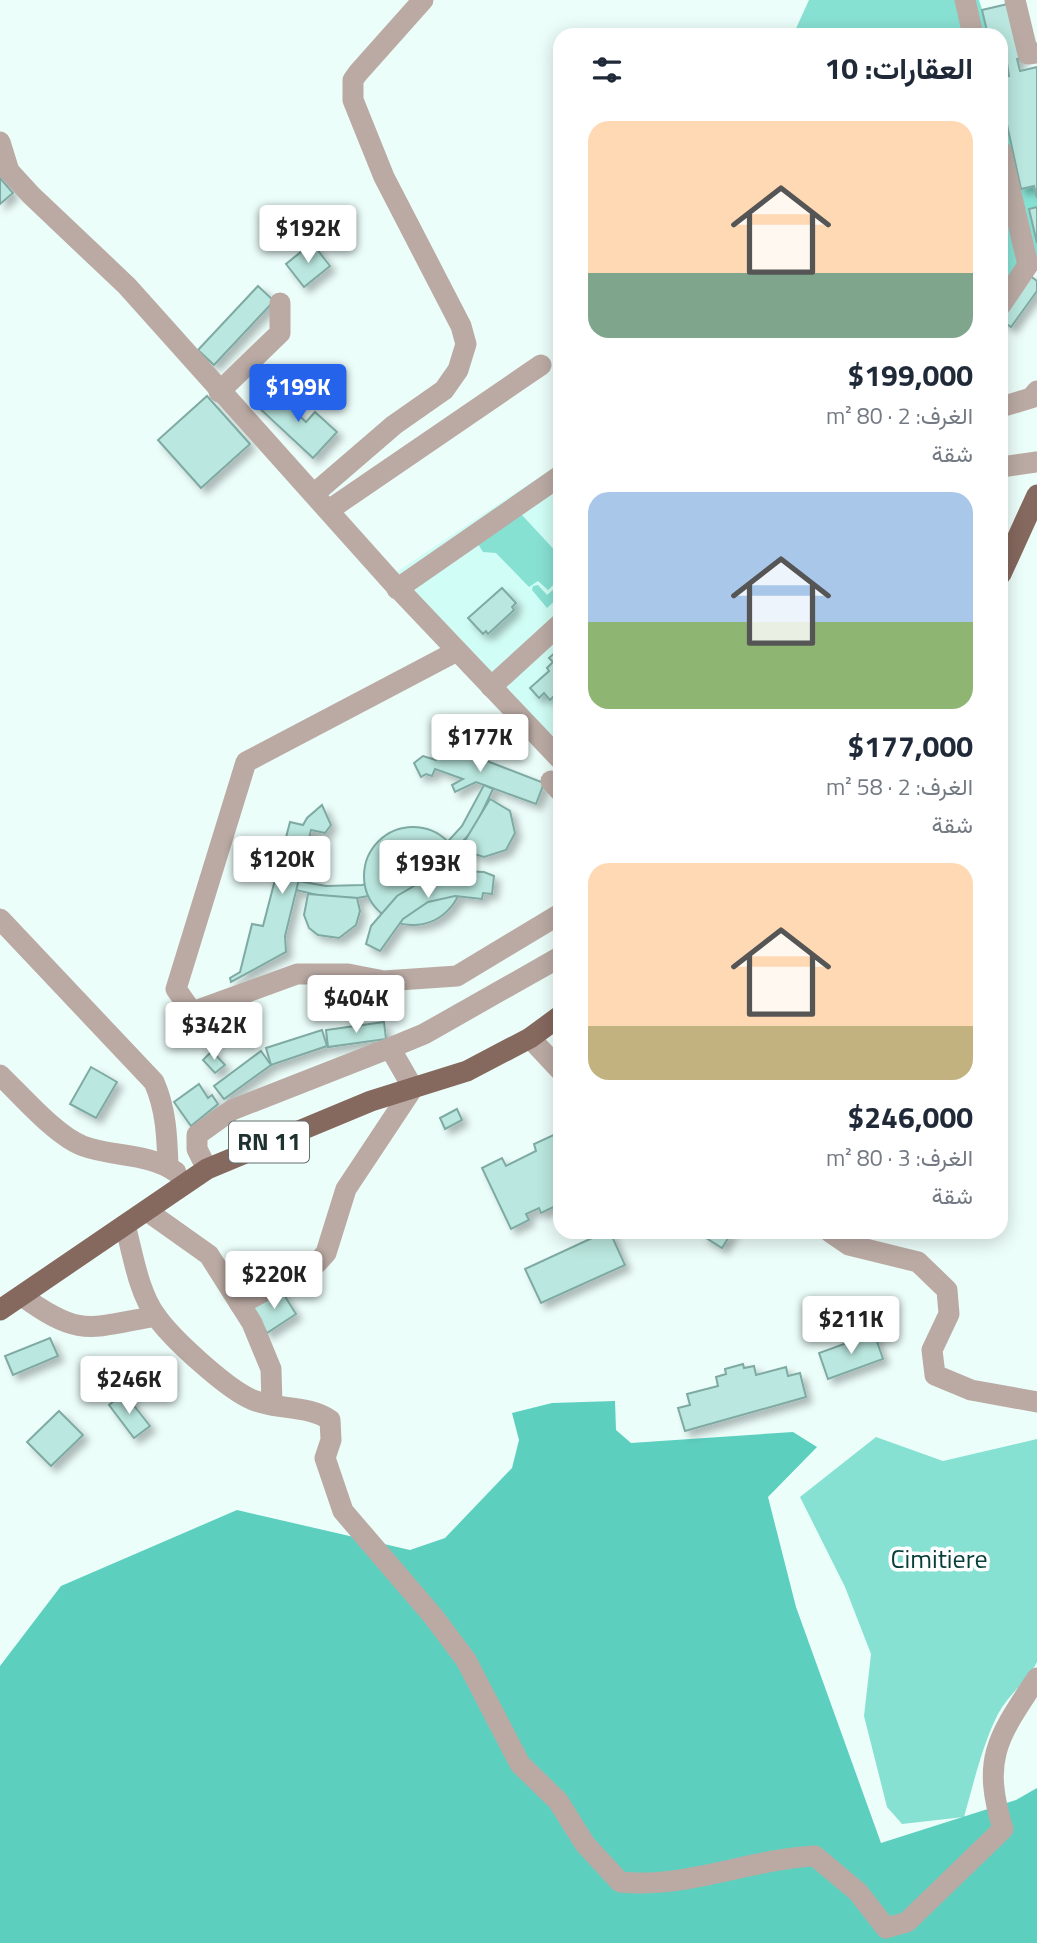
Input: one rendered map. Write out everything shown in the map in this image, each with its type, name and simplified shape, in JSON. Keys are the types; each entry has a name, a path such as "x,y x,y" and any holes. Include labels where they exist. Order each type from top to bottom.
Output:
{"main road":[{"path":"1008,559 1037,495"},
{"name":"RN 11","path":"0,1310 198,1175 351,1108 467,1071 530,1038 553,1021"}],"street":[{"path":"315,493 394,425 443,390 458,370 466,344 461,326 384,177 353,100 353,80 423,0"},
{"path":"965,0 971,28"},
{"path":"1015,0 1028,54 1037,53"},
{"path":"0,142 9,171 16,179 127,286 219,392 315,493 397,589 553,752"},
{"path":"1008,176 1033,264 1008,296"},
{"path":"219,392 280,333 280,303"},
{"path":"329,510 541,365"},
{"path":"1008,405 1031,398 1037,391"},
{"path":"1008,466 1037,462"},
{"path":"397,589 553,482"},
{"path":"491,687 553,630"},
{"path":"457,651 246,762 176,989 192,1012 297,974 348,974 384,981 457,976 553,918"},
{"path":"0,919 154,1082 165,1118 168,1166"},
{"path":"0,1075 67,1138 81,1146 198,1175 197,1135 232,1110 424,1034 553,961"},
{"path":"530,1038 553,1063"},
{"path":"240,1304 317,1263 326,1253 346,1189 413,1088 390,1048"},
{"path":"147,1211 209,1255 252,1323 271,1369 272,1405"},
{"path":"125,1225 142,1286 156,1316 217,1375 252,1400 303,1412 318,1412 330,1420 331,1440 325,1458 343,1511 433,1616 466,1660 520,1764 558,1801 585,1844 620,1882 649,1885 781,1858 816,1856 858,1892 886,1928 907,1922 1003,1829 996,1807 991,1762 1010,1719 1037,1678"},
{"path":"840,1239 849,1245 918,1262 947,1290 949,1314 932,1350 935,1375 971,1390 1037,1402"},
{"path":"22,1296 56,1321 88,1328 156,1316"}],"shaded area":[{"path":"553,468 553,741 395,573"}],"green space":[{"path":"809,0 979,0 982,9 1012,3 1020,71 1037,67 1037,258 1029,275 1037,281 1037,291 1011,327 1008,325 1008,28 796,28"},
{"path":"521,514 553,548 553,585 548,590 538,581 529,587 496,553 483,552 478,544"},
{"path":"538,585 547,595 553,590 553,602 547,608 532,590 533,586"},
{"path":"615,1401 616,1430 631,1443 793,1432 817,1447 768,1497 796,1607 881,1843 1016,1800 1037,1788 1037,1943 0,1943 0,1666 61,1586 237,1510 410,1550 445,1538 512,1468 519,1440 512,1413 552,1403"},
{"name":"Cimitiere","path":"876,1437 943,1461 1037,1439 1037,1662 1007,1701 992,1726 964,1817 902,1824 887,1807 864,1716 871,1654 845,1587 800,1497"}],"building":[{"path":"1012,3 1024,57 1017,59 1020,71 1037,67 1037,198 1034,186 1021,189 1008,129 1008,28 986,28 982,10"},
{"path":"0,178 13,193 0,204"},
{"path":"1037,207 1037,243 1029,209"},
{"path":"312,243 330,266 304,287 286,264"},
{"path":"1029,275 1037,281 1037,291 1011,327 1008,325 1008,305"},
{"path":"258,286 274,301 214,365 198,350"},
{"path":"271,389 306,422 315,412 337,432 313,458 256,405"},
{"path":"207,396 250,444 201,488 158,440"},
{"path":"502,588 516,603 512,607 514,610 488,634 486,631 483,634 468,618"},
{"path":"553,662 553,697 550,700 544,693 539,698 530,688 549,671 547,668"},
{"path":"443,744 544,783 536,804 476,782 455,792 452,785 463,779 435,769 432,776 426,774 421,777 414,763 423,756 436,760"},
{"path":"484,785 493,789 474,829 442,864 416,881 386,893 357,898 326,897 296,890 298,881 326,886 362,885 394,877 417,866 442,848 462,826"},
{"path":"490,799 510,811 515,833 506,850 484,857 471,853 463,844"},
{"path":"322,805 331,825 325,833 311,830 285,936 286,952 231,982 230,978 240,972 252,924 263,926 290,822 303,825"},
{"path":"413,827 432,831 448,841 458,857 462,876 458,895 448,911 432,921 413,925 394,921 378,911 368,895 364,876 368,857 378,841 394,831"},
{"path":"458,871 484,872 494,876 492,894 483,893 482,899 455,896 428,902 403,919 380,951 366,944 371,926 397,896 426,879"},
{"path":"308,894 357,898 360,911 356,925 339,938 318,935 309,928 304,915"},
{"path":"384,1022 386,1039 328,1047 326,1030"},
{"path":"322,1030 327,1046 271,1065 266,1048"},
{"path":"212,1051 225,1065 215,1073 203,1060"},
{"path":"261,1051 271,1065 224,1099 214,1086"},
{"path":"91,1067 117,1082 96,1118 70,1104"},
{"path":"199,1084 208,1098 212,1095 218,1104 191,1126 174,1102"},
{"path":"457,1109 462,1120 445,1129 440,1118"},
{"path":"553,1135 553,1207 541,1213 539,1208 526,1214 529,1220 511,1229 482,1168 502,1158 506,1166 536,1151 534,1144"},
{"path":"590,1239 613,1239 625,1265 541,1303 525,1269"},
{"path":"708,1239 728,1239 722,1248"},
{"path":"281,1290 296,1314 267,1333 251,1309"},
{"path":"874,1333 883,1359 828,1379 819,1353"},
{"path":"50,1338 58,1356 13,1375 5,1356"},
{"path":"743,1364 744,1368 754,1366 756,1375 786,1367 788,1376 800,1373 806,1397 685,1431 678,1408 690,1405 687,1394 718,1386 716,1377 726,1374 725,1369"},
{"path":"124,1393 150,1426 134,1438 109,1405"},
{"path":"59,1411 83,1435 51,1466 27,1442"}]}
